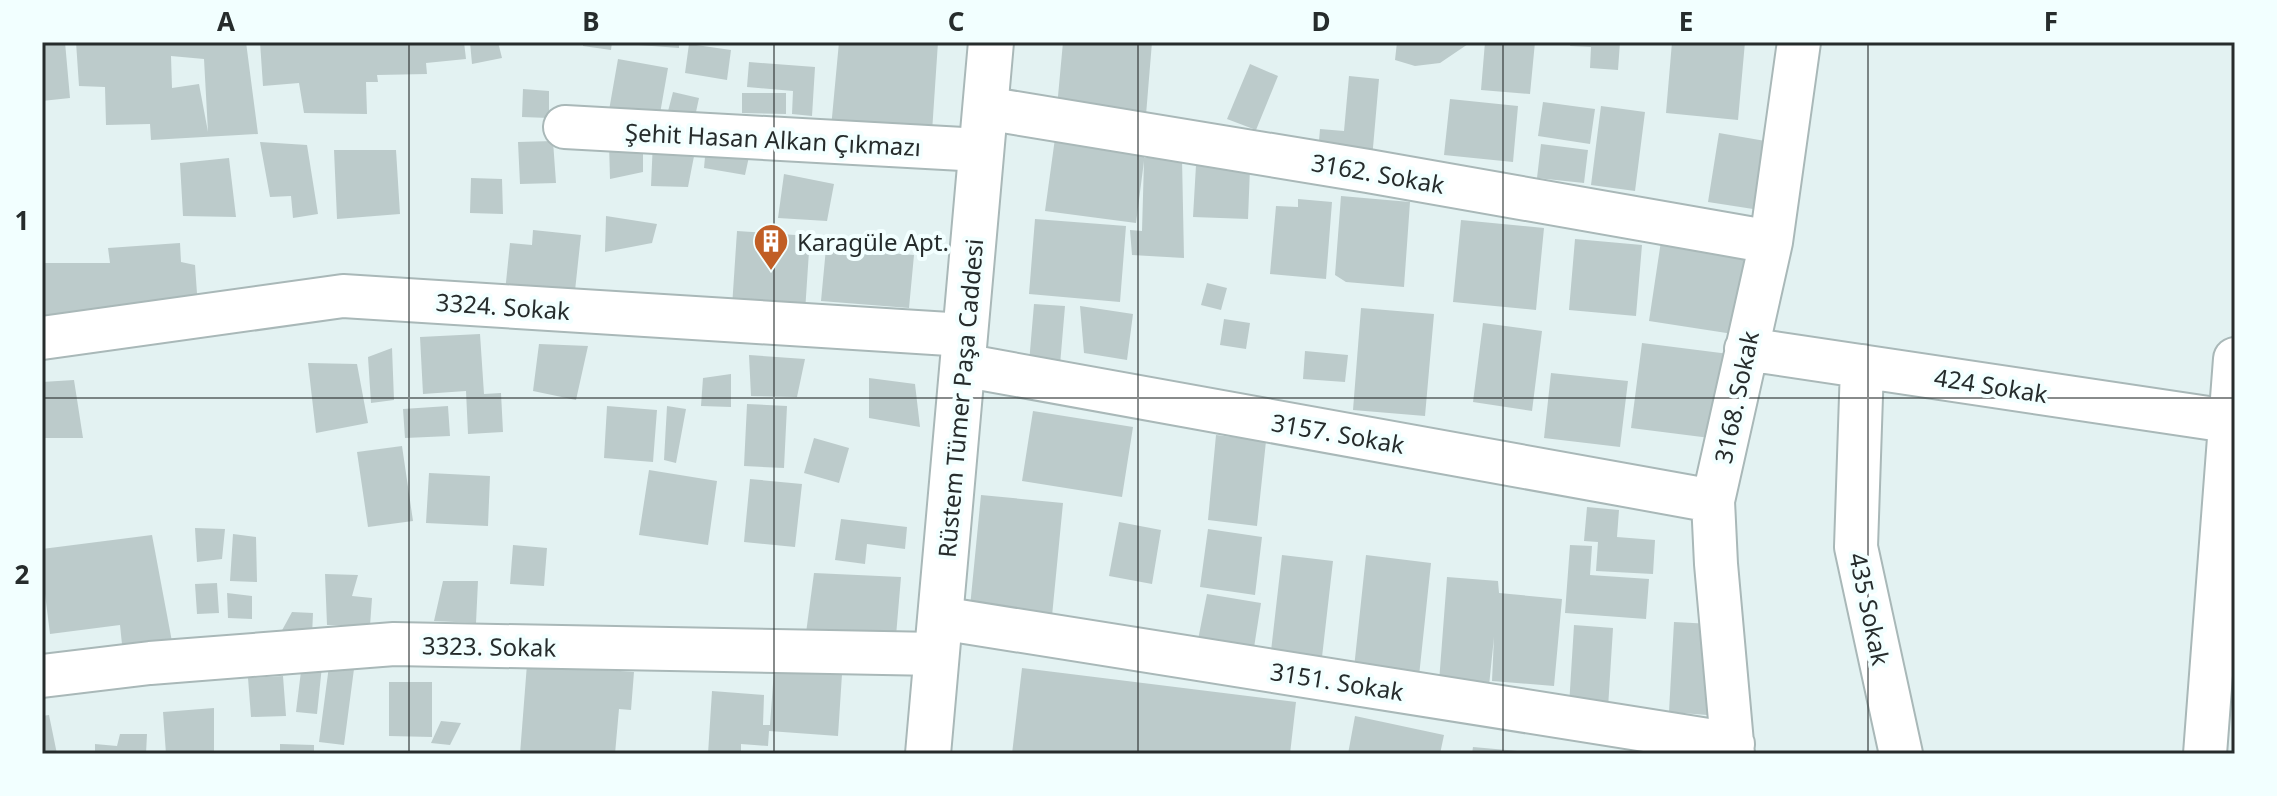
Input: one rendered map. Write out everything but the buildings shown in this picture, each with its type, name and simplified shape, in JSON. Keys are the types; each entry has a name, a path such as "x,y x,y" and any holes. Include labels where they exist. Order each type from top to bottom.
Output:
{"street":[{"name":"Rüstem Tümer Paşa Caddesi","path":"928,754 991,42"},
{"name":"3168. Sokak","path":"1733,749 1713,501 1771,242 1799,42"},
{"name":"Şehit Hasan Alkan Çıkmazı","path":"565,127 983,129"},
{"name":"3162. Sokak","path":"983,129 1383,174 1771,242"},
{"name":"3324. Sokak","path":"42,338 343,296 964,350"},
{"name":"424 Sokak","path":"1746,349 2232,422"},
{"name":"3157. Sokak","path":"964,350 1713,501"},
{"path":"2205,754 2235,359"},
{"name":"435 Sokak","path":"1862,366 1856,547 1901,754"},
{"name":"3323. Sokak","path":"42,676 150,663 394,644 939,636"},
{"name":"3151. Sokak","path":"939,636 1733,749"}],"place":[{"name":"Karagüle Apt.","path":"771,272"}]}
